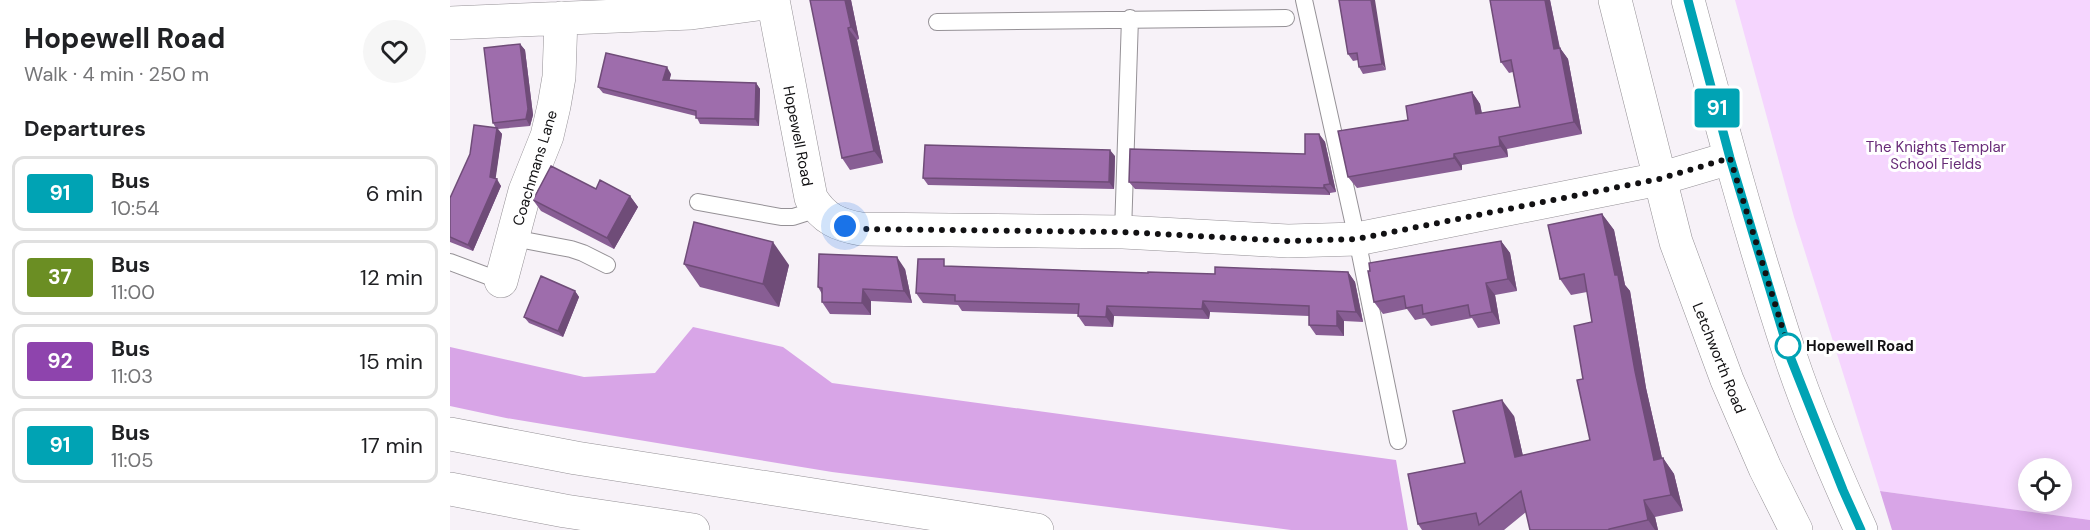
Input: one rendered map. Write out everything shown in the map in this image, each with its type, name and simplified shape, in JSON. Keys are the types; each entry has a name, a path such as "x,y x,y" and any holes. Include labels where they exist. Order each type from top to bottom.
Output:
{"main road":[{"name":"Letchworth Road","path":"1615,0 1676,242 1727,380 1765,468 1796,530"},
{"path":"1688,0 1730,158 1791,359 1861,530"},
{"path":"450,23 573,12 691,13 773,1"},
{"name":"Hopewell Road","path":"773,1 807,186 818,209"},
{"name":"Coachmans Lane","path":"501,280 525,191 547,136 573,12"},
{"path":"818,209 833,222 861,229 1123,232 1288,241 1357,239 1659,179 1730,158"},
{"path":"450,434 576,458 1037,530"},
{"path":"450,489 564,511 693,530"}],"lane":[{"path":"1304,0 1357,239 1398,441"},
{"path":"1123,232 1131,18"},
{"path":"937,22 1287,18"},
{"path":"698,202 782,217 793,217 818,209"},
{"path":"513,238 571,249 607,265"},
{"path":"450,262 501,280"}],"green space":[{"name":"The Knights Templar School Fields","path":"1735,0 2090,0 2090,520 2032,512 2072,512 2072,458 2018,458 2018,510 1880,491 1794,217"}],"shaded area":[{"path":"693,327 783,347 832,383 1396,460 1408,530 1291,530 832,472 506,418 450,406 450,347 584,377 655,373"},
{"path":"1880,491 2018,510 2018,512 2090,520 2090,530 1892,530"}],"building":[{"path":"810,0 845,0 851,27 848,28 874,151 842,158"},
{"path":"1339,0 1371,0 1382,64 1359,67 1357,53 1348,54"},
{"path":"1490,0 1545,0 1554,49 1560,48 1574,122 1499,137 1500,146 1454,154 1454,158 1348,177 1338,131 1408,120 1406,106 1472,92 1476,114 1520,107 1511,60 1501,62"},
{"path":"520,44 528,109 526,119 493,123 484,48"},
{"path":"606,53 667,67 663,80 756,83 755,119 696,118 696,111 598,87"},
{"path":"474,125 497,128 490,177 497,179 468,245 450,237 450,198 470,154"},
{"path":"1305,134 1319,134 1330,184 1324,185 1324,188 1129,182 1130,149 1305,154"},
{"path":"925,145 1110,150 1109,182 923,178"},
{"path":"551,166 596,189 600,180 630,196 607,238 533,200"},
{"path":"1602,214 1615,275 1618,275 1654,460 1663,458 1671,495 1644,500 1648,520 1609,530 1530,530 1521,491 1479,525 1476,513 1418,524 1408,474 1465,463 1453,411 1502,400 1515,457 1590,440 1577,380 1583,379 1574,326 1592,322 1584,274 1560,279 1548,225"},
{"path":"694,222 773,242 763,284 684,264"},
{"path":"1501,241 1508,279 1486,283 1492,312 1470,316 1468,305 1423,314 1422,305 1406,308 1404,296 1374,302 1368,271 1370,271 1369,263"},
{"path":"819,254 897,257 904,291 863,289 862,303 822,302 822,288 818,287"},
{"path":"918,259 944,259 944,266 1148,273 1215,274 1215,267 1348,272 1356,312 1337,311 1337,326 1309,325 1309,306 1203,301 1202,309 1107,306 1106,317 1078,316 1079,304 955,301 955,295 916,293"},
{"path":"541,276 575,291 558,331 524,317"}],"bus line":[{"name":"91","path":"1688,0 1730,158 1791,359 1861,530"}],"place":[{"name":"Hopewell Road","path":"1788,346"}],"route":[{"path":"845,226 861,229 1123,232 1288,241 1357,239 1659,179 1730,158 1788,346"}]}
